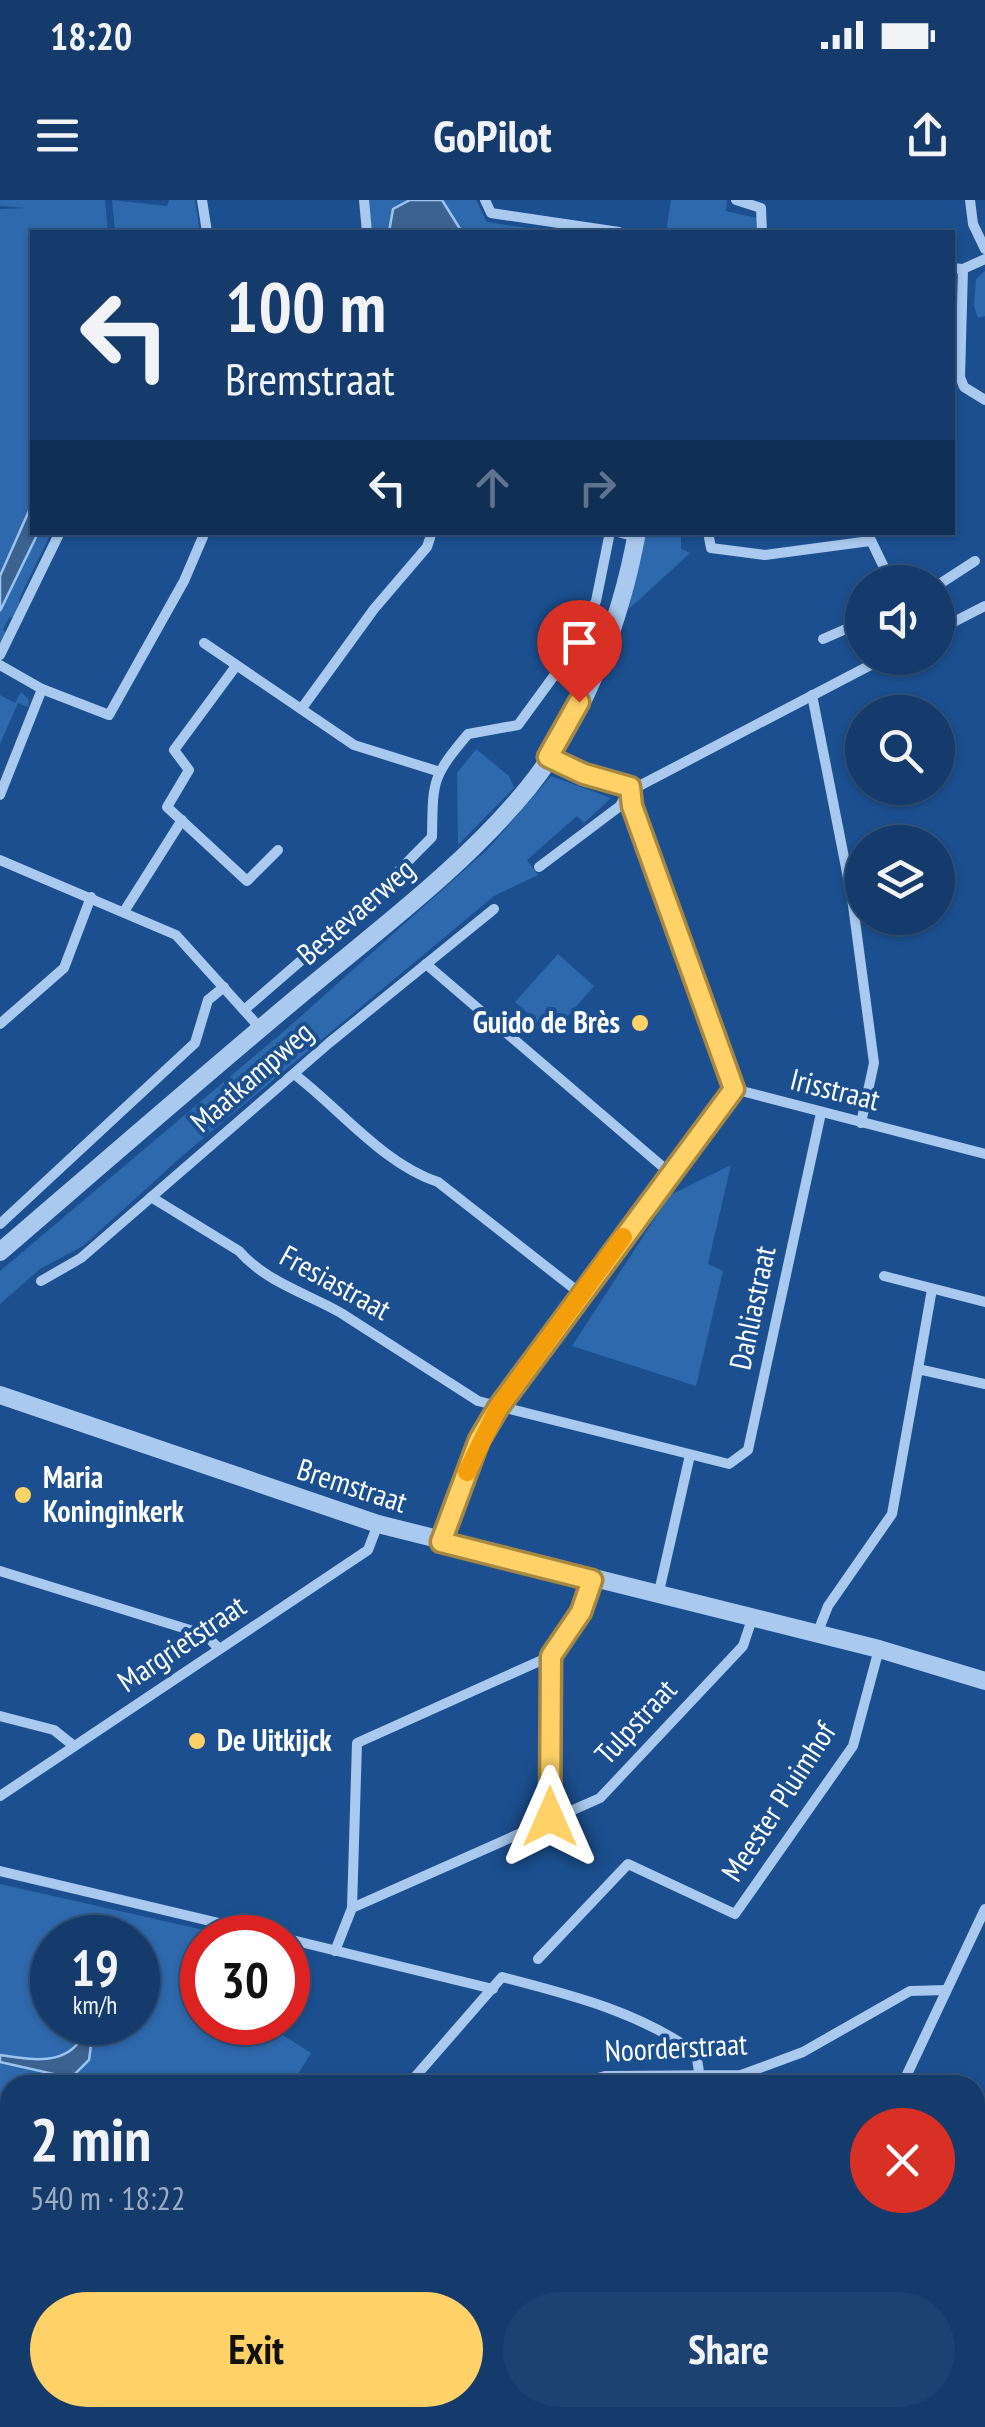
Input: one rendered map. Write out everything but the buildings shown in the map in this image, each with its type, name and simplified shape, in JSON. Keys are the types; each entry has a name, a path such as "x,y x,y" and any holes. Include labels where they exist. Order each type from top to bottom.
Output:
{"street":[{"path":"202,200 207,230"},
{"path":"364,200 367,230"},
{"path":"484,200 491,213 606,230"},
{"path":"736,200 760,208 762,230"},
{"path":"970,200 973,224 985,249"},
{"path":"985,259 958,268 960,376 964,387 985,400"},
{"path":"0,655 59,535"},
{"path":"0,665 42,689 108,715 204,535"},
{"path":"302,708 374,609 427,548 431,535"},
{"path":"244,1010 364,906 432,837 432,782 437,771 468,734 518,725 556,673 596,601 609,535"},
{"name":"Bestevaerweg","path":"0,1252 454,862 526,790 548,757 606,645 630,535"},
{"path":"709,535 711,548 765,555 869,536 883,565"},
{"path":"955,574 975,561"},
{"path":"955,621 985,606"},
{"path":"822,639 845,629"},
{"path":"204,643 354,746 437,771"},
{"path":"236,666 174,750 189,770 168,806 247,881 278,850"},
{"path":"539,868 620,806 630,787 850,675"},
{"path":"0,795 42,689"},
{"path":"812,694 852,898 874,1063 862,1123"},
{"path":"548,757 584,774 630,787"},
{"path":"441,1542 479,1440 498,1408 734,1089 632,806 630,787"},
{"path":"125,910 182,820"},
{"path":"0,860 125,910 176,935 261,1029"},
{"path":"0,1024 64,968 90,897"},
{"name":"Maatkampweg","path":"41,1281 81,1258 494,908"},
{"path":"426,964 670,1173"},
{"path":"0,1224 195,1043 208,1000 224,987"},
{"path":"294,1074 342,1111 352,1124 422,1176 438,1182 581,1294"},
{"name":"Irisstraat","path":"734,1089 985,1154"},
{"name":"Dahliastraat","path":"498,1408 729,1464 748,1450 821,1113"},
{"name":"Fresiastraat","path":"151,1197 239,1252 250,1264 341,1313 478,1401 498,1408"},
{"path":"884,1276 985,1302"},
{"path":"816,1635 828,1606 892,1514 932,1289"},
{"path":"918,1369 985,1384"},
{"name":"Bremstraat","path":"0,1395 378,1524 879,1649 985,1680"},
{"path":"658,1596 690,1455"},
{"name":"Margrietstraat","path":"0,1796 368,1550 378,1524"},
{"path":"0,1572 206,1635 219,1650"},
{"path":"336,1951 352,1908 356,1743 551,1656 581,1612 592,1580"},
{"name":"Tulpstraat","path":"352,1908 600,1798 742,1646 752,1619"},
{"name":"Meester Pluimhof","path":"538,1959 628,1864 735,1914 853,1746 879,1649"},
{"path":"550,1817 551,1656"},
{"path":"0,1716 54,1730 74,1746"},
{"path":"0,1871 187,1915"},
{"path":"907,2075 985,1909"},
{"path":"310,1944 493,1989"},
{"path":"417,2075 502,1977 580,1997 660,2027 696,2053 700,2075"},
{"name":"Noorderstraat","path":"742,2075 774,2064 910,1991 946,1990"}],"shaded area":[{"path":"0,200 105,200 108,230 30,230 30,508 0,576 0,209 25,208 0,206"},
{"path":"112,200 167,206 169,200 195,200 200,230 115,230"},
{"path":"368,200 410,200 393,209 389,230 372,230"},
{"path":"410,200 442,200 461,230 389,230 393,209"},
{"path":"442,200 476,200 487,222 541,230 461,230"},
{"path":"671,200 727,200 726,211 757,218 757,230 666,230"},
{"path":"985,271 985,316 978,318 974,306 976,279"},
{"path":"30,508 30,535 37,535 0,611 0,576"},
{"path":"37,535 50,535 20,597 17,616 9,618 3,629 7,635 0,647 0,611"},
{"path":"643,535 681,535 681,549 690,553 629,609"},
{"path":"21,692 29,700 28,707 18,703 0,744 0,695 15,703"},
{"path":"476,749 509,776 514,788 458,845 457,773"},
{"path":"551,776 611,798 584,823 577,816 527,860 538,875 494,896 182,1156 83,1246 40,1269 0,1304 0,1271 290,1026 488,849"},
{"path":"558,954 594,986 552,1034 515,1002"},
{"path":"731,1165 708,1264 723,1271 696,1386 572,1346 670,1195"},
{"path":"0,1884 137,1915 30,1915 30,2045 160,2045 160,1920 180,1925 180,2045 298,2045 311,2053 297,2075 0,2075"},
{"path":"91,2045 89,2060 74,2075 0,2062 0,2055 54,2058 74,2047"}],"slow traffic":[{"path":"467,1472 479,1440 498,1408 623,1237"}],"place":[{"name":"Guido de Brès","path":"640,1023"},
{"name":"Maria Koninginkerk","path":"23,1495"},
{"name":"De Uitkijck","path":"197,1741"}],"route":[{"path":"550,1817 551,1656 581,1612 592,1580 441,1542 479,1440 498,1408 734,1089 724,1071 632,806 630,787 584,774 548,757 579,702"}]}
